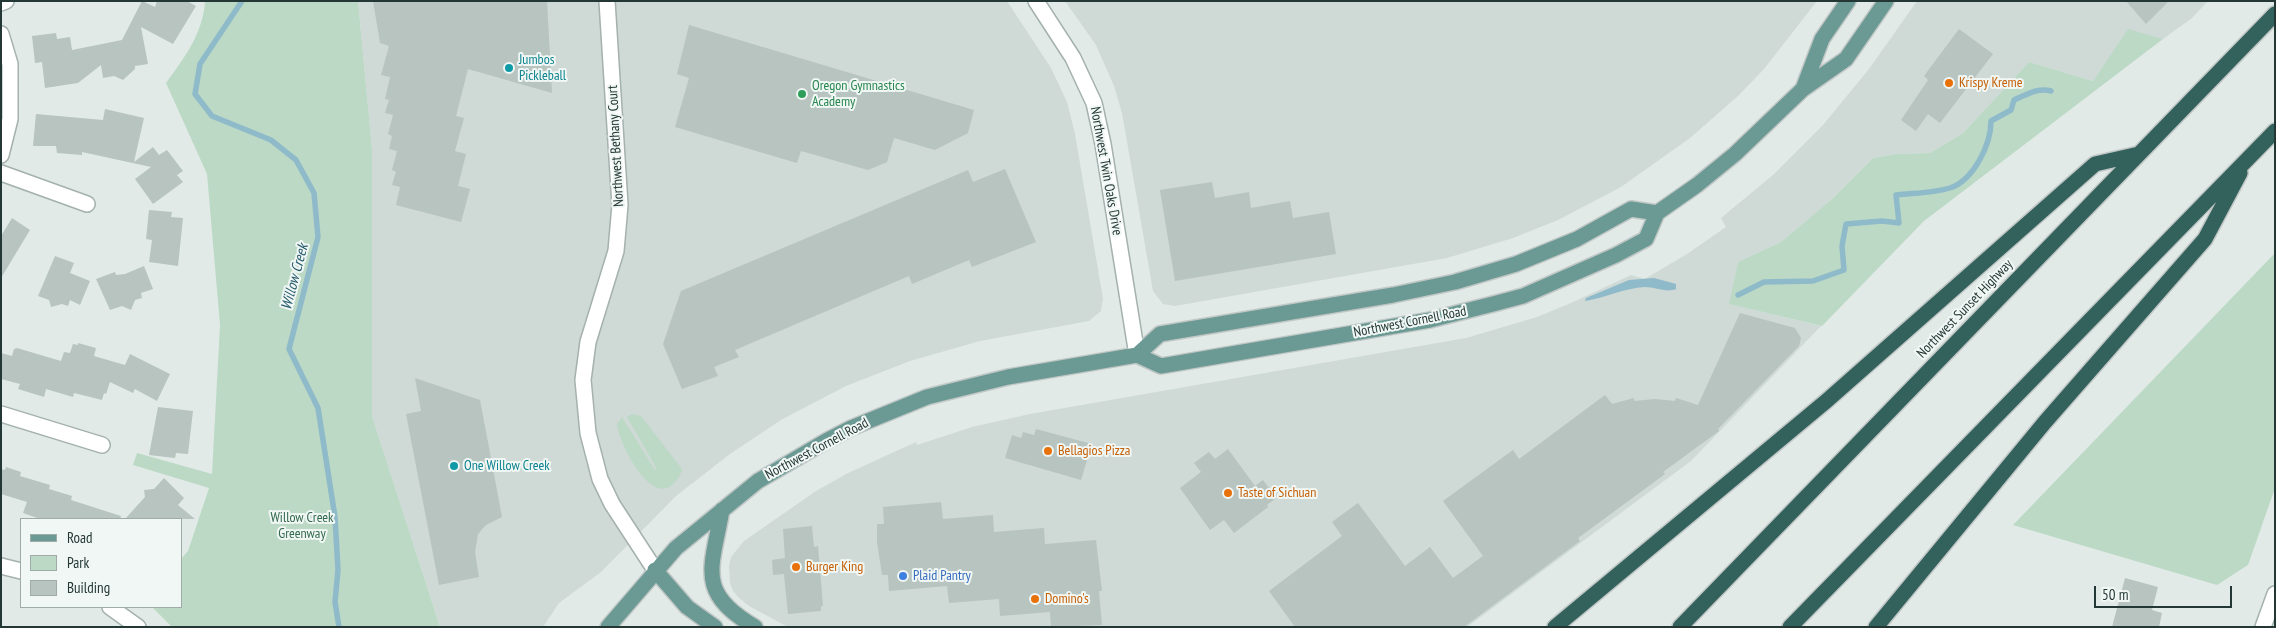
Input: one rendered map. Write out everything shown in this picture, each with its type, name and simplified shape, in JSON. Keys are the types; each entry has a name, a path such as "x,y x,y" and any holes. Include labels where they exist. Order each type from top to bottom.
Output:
{"highway":[{"name":"Northwest Sunset Highway","path":"1680,627 2275,14"},
{"path":"1790,627 2275,131"},
{"path":"1555,627 1824,403 2095,164 2139,154"},
{"path":"1876,627 2045,422 2204,239 2249,157"}],"main road":[{"path":"1803,89 1822,38 1848,1"},
{"path":"1137,355 1160,334 1393,295 1455,282 1516,264 1577,239 1632,209 1657,213 1697,185 1735,154 1803,89 1846,59 1886,1"},
{"name":"Northwest Cornell Road","path":"608,627 655,570 676,548 758,481 851,428 927,397 1008,377 1137,355 1160,366 1430,320 1494,304 1552,284 1616,256 1646,239 1657,213"},
{"path":"722,510 712,582 718,597 730,610 755,627"},
{"path":"655,570 687,607 715,627"}],"street":[{"path":"1,3 6,1"},
{"name":"Northwest Bethany Court","path":"607,1 620,205 616,251 588,342 583,380 588,433 600,479 612,504 655,570"},
{"name":"Northwest Twin Oaks Drive","path":"1036,1 1074,58 1094,103 1103,144 1137,355"},
{"path":"1,34 10,64 10,119 1,155"},
{"path":"1,173 88,204"},
{"path":"1,414 102,445"},
{"path":"1,566 20,571"},
{"path":"2263,627 2275,594"},
{"path":"111,608 138,627"}],"shaded area":[{"path":"358,1 1007,1 1051,68 1067,102 1075,134 1103,299 1101,311 1089,321 980,341 910,361 846,386 781,420 730,454 676,496 601,572 559,603 543,627 440,627 372,416 372,149"},
{"path":"1065,1 1817,1 1764,69 1738,96 1690,138 1621,187 1558,220 1513,238 1447,258 1175,306 1163,304 1153,291 1122,113 1114,86 1096,45"},
{"path":"1917,1 2208,1 2192,18 2163,39 2128,30 2093,81 2029,62 1963,133 1930,153 1896,154 1873,158 1833,198 1781,242 1738,262 1730,304 1821,326 1691,461 1467,627 788,627 749,606 733,591 730,583 729,566 731,557 744,541 816,491 848,473 916,442 917,445 972,427 1030,414 1466,338 1537,317 1631,275 1645,279 1687,254 1726,227 1721,218 1773,175 1823,125 1869,69"}],"green space":[{"name":"Willow Creek Greenway","path":"205,1 358,1 372,149 372,416 440,627 172,627 153,608 182,608 182,558 188,551 209,488 133,465 137,453 212,474 220,325 207,174 166,83 192,45 201,24"},
{"path":"2128,29 2163,39 1924,221 1822,326 1729,304 1738,262 1781,242 1833,198 1873,158 1896,154 1930,153 1963,133 2029,62 2093,81"},
{"path":"2275,253 2275,488 2248,565 2217,585 2013,525"},
{"path":"632,414 641,416 682,469 675,482 666,488 657,487 647,481 638,471 624,445 617,424 622,417 655,470 657,469 627,417"}],"water":[{"path":"1654,278 1676,284 1676,289 1637,288 1585,301 1586,298 1629,280"}],"building":[{"path":"142,1 155,7 157,1 187,1 196,6 173,44 141,27 148,64 135,66 135,69 123,80 114,76 103,78 101,65 78,83 45,88 42,62 35,63 32,36 56,33 57,39 70,37 72,50 122,40"},
{"path":"373,1 547,1 552,93 468,69 456,116 464,118 455,151 466,154 458,186 470,189 461,222 396,205 400,187 392,185 396,172 392,170 397,151 389,149 392,136 388,134 393,115 385,113 389,100 385,99 390,77 381,75 389,46 380,43"},
{"path":"2126,1 2169,1 2146,24"},
{"name":"Oregon Gymnastics Academy","path":"689,25 974,110 968,133 935,150 894,138 887,162 868,170 801,151 797,163 675,127 689,78 677,74"},
{"name":"Krispy Kreme","path":"1959,29 1993,54 1940,123 1928,114 1916,131 1901,120 1928,80 1924,76"},
{"path":"105,109 144,118 134,162 153,147 159,155 167,150 183,171 177,175 183,182 153,204 135,179 151,167 82,152 82,155 57,153 56,146 33,146 36,114 103,120"},
{"path":"1005,169 1036,242 972,267 969,260 912,284 909,276 735,350 739,357 714,367 718,376 682,389 663,344 681,291 968,170 973,182"},
{"path":"1212,182 1215,198 1249,192 1251,208 1290,201 1293,218 1329,212 1336,254 1175,281 1160,190"},
{"path":"149,210 172,212 171,217 183,218 178,266 149,262 152,240 146,239"},
{"path":"12,218 30,230 1,278 1,236"},
{"path":"55,256 74,263 70,273 90,281 80,305 70,300 68,306 62,304 51,307 49,300 38,296"},
{"path":"144,266 153,289 141,293 142,298 135,300 131,310 122,306 110,310 96,279 115,272 116,275 125,274"},
{"path":"1740,313 1795,328 1801,338 1799,346 1718,429 1719,431 1663,472 1665,474 1578,538 1580,541 1464,627 1295,627 1269,591 1342,536 1332,522 1358,503 1405,566 1430,547 1453,578 1483,556 1443,501 1513,450 1519,459 1605,395 1612,404 1634,398 1634,401 1655,399 1675,401 1676,398 1698,405"},
{"path":"78,343 96,348 94,356 125,365 130,354 170,374 157,401 135,389 133,393 110,382 102,400 74,393 73,397 46,389 44,397 18,389 20,384 1,379 1,353 12,356 14,349 17,348 61,361 64,352 70,353 73,344 78,345"},
{"name":"One Willow Creek","path":"415,378 480,400 502,517 486,525 478,534 475,552 479,577 439,585 406,414 421,411"},
{"path":"158,407 193,411 188,454 176,453 175,458 149,455"},
{"name":"Bellagios Pizza","path":"1036,429 1092,444 1081,480 1005,458 1012,435 1021,438 1023,432 1034,435"},
{"name":"Taste of Sichuan","path":"1228,449 1255,486 1263,480 1276,498 1267,505 1268,507 1234,533 1224,520 1210,530 1180,488 1201,472 1194,463 1209,452 1215,459"},
{"path":"6,467 21,472 20,476 50,485 49,489 72,496 71,500 121,516 120,518 37,518 23,513 27,502 1,494 1,469 5,470"},
{"path":"164,478 184,498 178,505 195,519 126,518 145,497 144,490 154,489"},
{"path":"941,502 943,519 993,515 994,532 1044,528 1045,544 1096,540 1102,591 1099,591 1102,625 1051,627 1050,612 1000,616 999,599 949,603 947,586 889,591 888,575 882,575 877,542 877,524 884,524 883,507"},
{"name":"Burger King","path":"812,526 814,547 818,546 823,606 821,606 821,611 788,614 784,574 773,575 772,560 785,558 783,529"},
{"path":"2125,578 2158,587 2152,610 2162,613 2159,627 2112,627"}],"waterway":[{"name":"Willow Creek","path":"242,1 200,64 195,94 212,116 271,140 296,160 314,193 318,237 289,349 318,408 335,517 338,570 335,602 339,627"},
{"path":"1738,295 1764,282 1813,281 1844,270 1842,246 1846,224 1882,221 1899,223 1896,195 1937,191 1959,184 1980,160 1988,140 1991,121 2011,110 2014,100 2041,90 2051,91"}],"place":[{"name":"Jumbos Pickleball","path":"509,68"},
{"name":"Krispy Kreme","path":"1949,83"},
{"name":"Oregon Gymnastics Academy","path":"802,94"},
{"name":"Bellagios Pizza","path":"1048,451"},
{"name":"One Willow Creek","path":"454,466"},
{"name":"Taste of Sichuan","path":"1228,493"},
{"name":"Burger King","path":"796,567"},
{"name":"Plaid Pantry","path":"903,576"},
{"name":"Domino's","path":"1035,599"}]}
